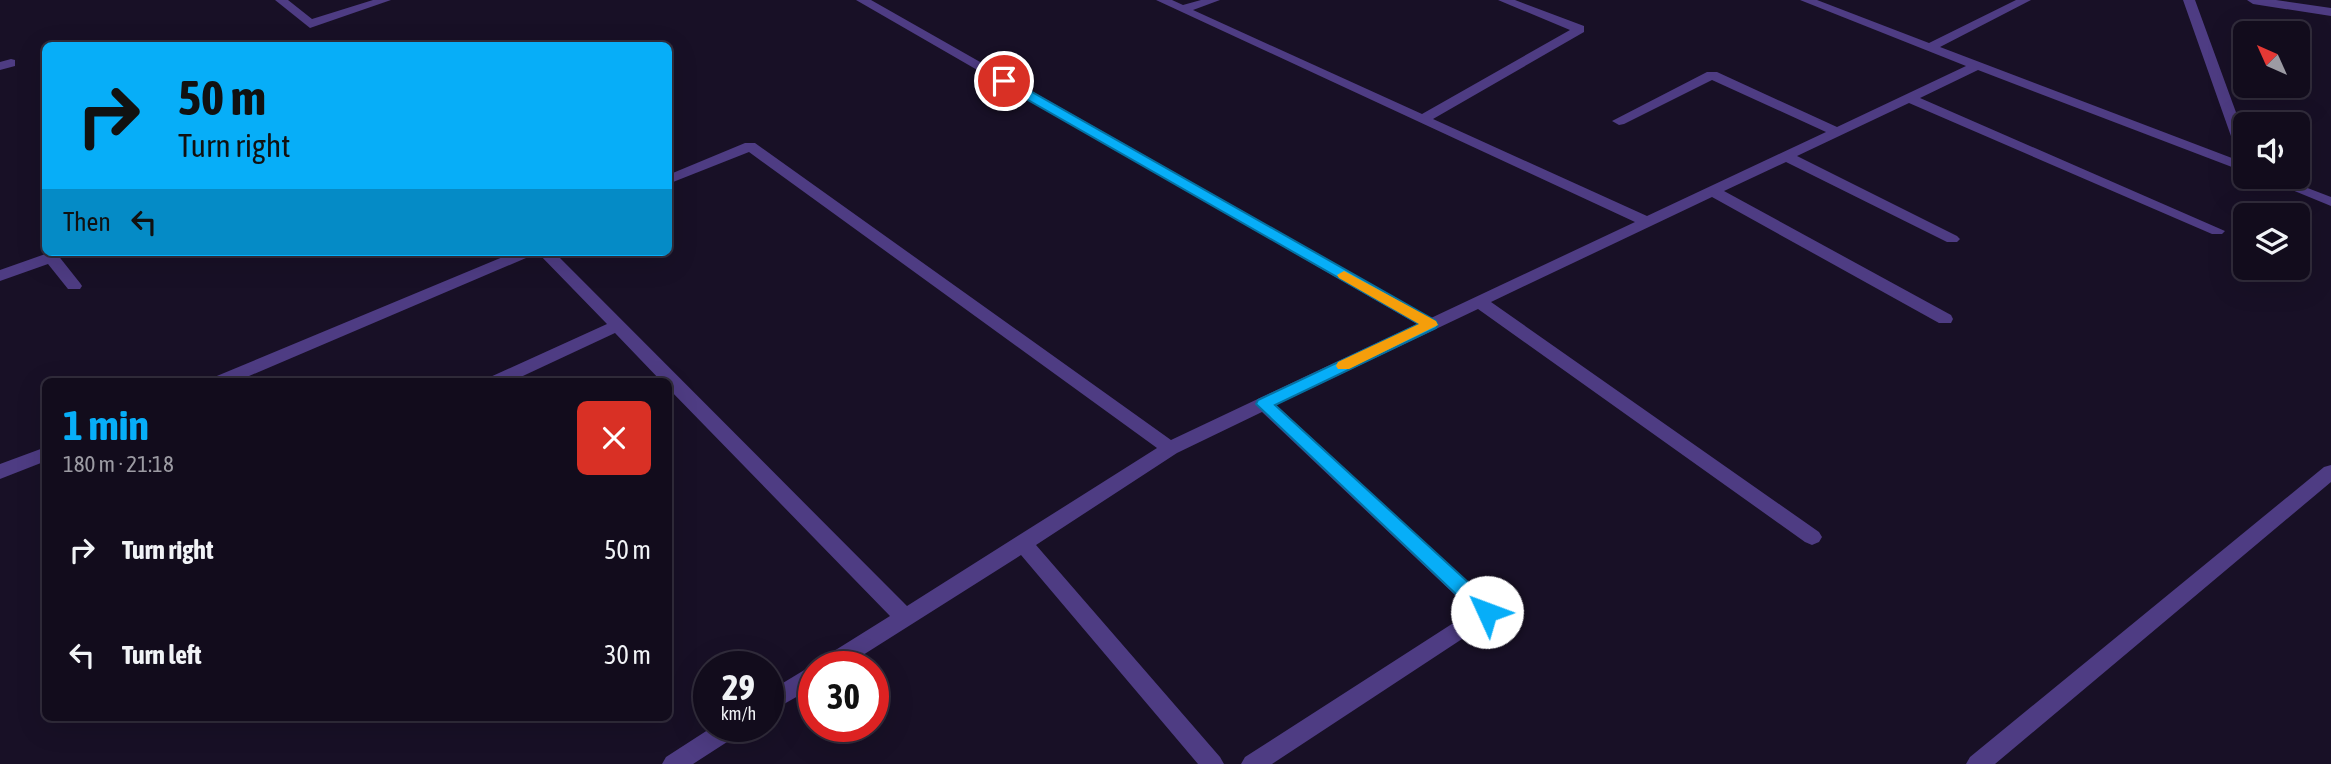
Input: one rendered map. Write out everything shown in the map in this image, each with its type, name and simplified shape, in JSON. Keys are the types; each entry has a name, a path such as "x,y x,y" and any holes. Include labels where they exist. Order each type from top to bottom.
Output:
{"street":[{"path":"281,0 310,24 385,0"},
{"path":"862,0 1431,325"},
{"path":"1162,0 1648,222"},
{"path":"1182,9 1214,0"},
{"path":"1424,118 1580,29 1504,0"},
{"path":"1806,0 2233,163"},
{"path":"1931,47 2025,0"},
{"path":"2189,0 2233,123"},
{"path":"2253,0 2331,12"},
{"path":"851,651 1170,448 1978,65"},
{"path":"1619,121 1712,75 1837,132"},
{"path":"1909,98 2217,231"},
{"path":"672,178 750,146 1170,448"},
{"path":"1787,156 1952,239"},
{"path":"2298,189 2331,202"},
{"path":"1713,191 1945,319"},
{"path":"228,378 518,256"},
{"path":"549,256 668,378"},
{"path":"0,276 51,257 74,286"},
{"path":"1480,302 1812,537"},
{"path":"503,378 617,326"},
{"path":"672,382 904,618"},
{"path":"1253,764 1487,612 1264,404"},
{"path":"0,472 42,455"},
{"path":"1978,764 2331,472"},
{"path":"1023,544 1212,764"},
{"path":"674,764 708,742"}],"slow traffic":[{"path":"1344,275 1431,325 1344,366"}],"route":[{"path":"1004,81 1431,325 1264,404 1487,612"}]}
